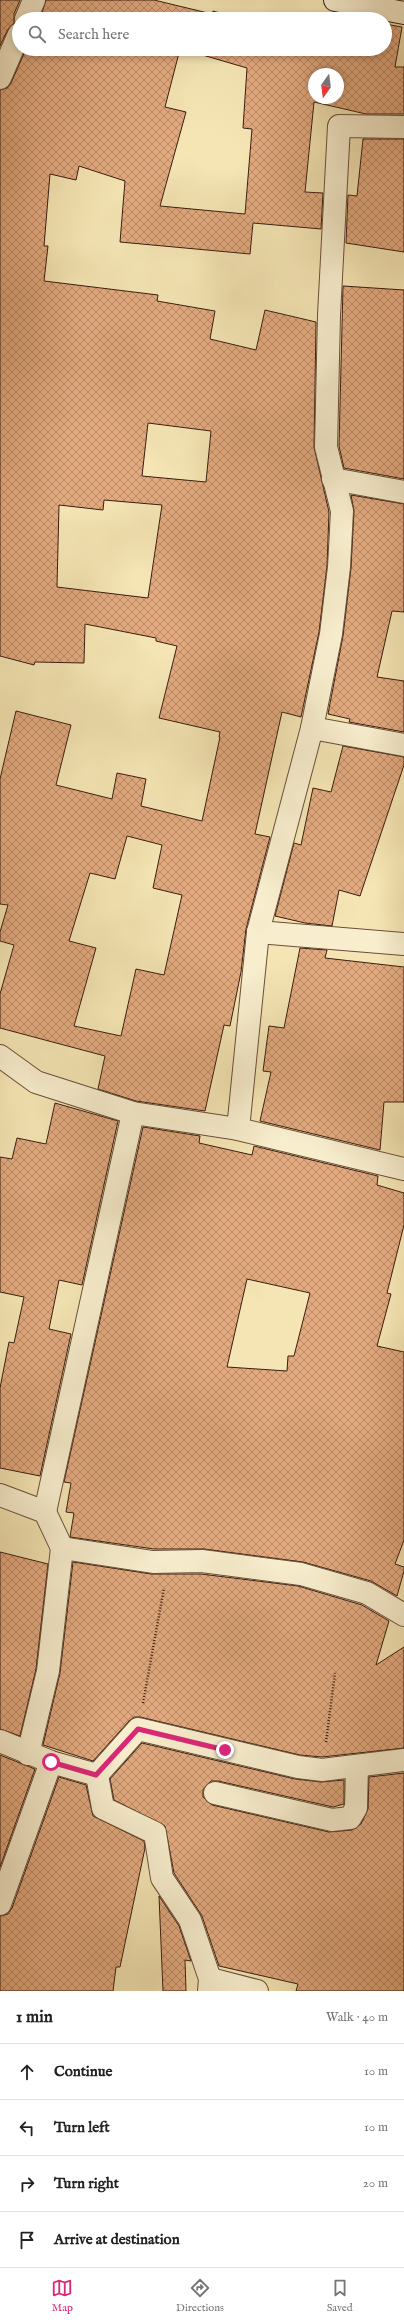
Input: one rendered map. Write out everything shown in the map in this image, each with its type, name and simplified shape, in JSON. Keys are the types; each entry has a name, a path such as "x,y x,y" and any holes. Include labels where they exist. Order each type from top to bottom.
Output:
{"street":[{"path":"29,12 34,0"},
{"path":"335,0 404,13"},
{"path":"0,78 12,50"},
{"path":"238,1130 258,932 312,728 331,634 339,567 342,511 326,447 329,315 339,126 404,127"},
{"path":"333,479 404,492"},
{"path":"312,728 404,745"},
{"path":"258,932 404,944"},
{"path":"0,1056 36,1082 133,1113 238,1130 404,1169"},
{"path":"28,1754 48,1672 62,1548 45,1512 133,1113"},
{"path":"0,1495 45,1512"},
{"path":"62,1548 153,1562 169,1560 202,1561 301,1574 366,1593 404,1615"},
{"path":"96,1775 138,1729 298,1767 322,1770 404,1760"},
{"path":"0,1741 28,1754 96,1775"},
{"path":"0,1904 51,1762"},
{"path":"215,1793 332,1820 344,1820 350,1818 356,1808 357,1766"},
{"path":"96,1775 103,1808 155,1833 162,1878 190,1920 210,1985 257,1991"}],"path":[{"path":"138,1729 169,1560"},
{"path":"322,1770 335,1673"}],"building":[{"path":"0,0 20,0 15,12 12,12 12,25 8,29 0,46"},
{"path":"46,0 154,0 204,12 42,12"},
{"path":"392,25 402,27 395,67 404,67 404,114 366,114 323,104 344,104 344,68 308,68 308,104 314,104 305,192 323,193 321,229 253,223 250,254 120,242 125,181 79,166 76,180 50,174 44,246 48,246 44,281 158,295 157,301 215,311 210,339 256,350 265,310 316,322 314,447 329,512 327,566 319,632 301,717 282,712 255,834 270,837 246,929 241,972 230,1026 224,1025 205,1111 136,1101 98,1089 105,1056 0,1028 0,994 14,945 0,941 0,932 8,905 0,904 0,779 16,711 71,725 56,785 112,799 117,773 146,779 141,806 202,821 220,732 159,718 177,646 156,641 156,638 85,624 84,663 35,662 34,665 0,656 0,90 7,88 11,83 23,56 178,56 165,107 186,112 160,206 245,214 252,129 243,128 247,68 206,56 392,56","holes":["148,423 211,431 206,482 142,476","104,500 162,505 148,598 57,587 59,505 103,510","127,836 162,845 153,888 182,895 164,975 136,969 121,1036 74,1026 96,948 69,941 90,873 115,879"]},
{"path":"363,139 404,139 404,252 346,243 348,195 357,196"},
{"path":"343,286 404,290 404,479 344,468 339,446"},
{"path":"351,495 404,504 404,612 392,611 377,677 404,681 404,732 349,722 350,719 328,714 343,636 351,568 354,511"},
{"path":"343,746 404,757 404,765 360,896 339,890 332,926 305,923 275,916 294,843 301,845 313,788 331,792"},
{"path":"300,948 327,950 325,958 404,967 404,1102 384,1102 380,1150 260,1121 271,1072 263,1071 269,1026 284,1028"},
{"path":"55,1103 118,1121 82,1285 59,1280 49,1329 71,1334 40,1476 0,1468 0,1388 9,1342 14,1343 24,1297 0,1292 0,1157 12,1159 17,1138 46,1144"},
{"path":"143,1127 200,1136 199,1143 252,1155 254,1146 378,1176 377,1185 404,1193 404,1225 387,1293 391,1294 377,1346 404,1352 404,1540 395,1564 404,1567 404,1571 397,1596 371,1581 303,1562 204,1549 154,1549 70,1537 74,1513 66,1512 71,1483 64,1482","holes":["247,1279 310,1293 294,1356 288,1356 287,1371 227,1367"]},
{"path":"0,1552 48,1564 36,1669 20,1736 0,1729"},
{"path":"73,1562 151,1574 201,1574 298,1586 362,1605 389,1621 376,1665 404,1647 404,1748 322,1757 300,1755 140,1717 134,1717 129,1721 93,1761 43,1745 60,1673"},
{"path":"142,1743 295,1779 321,1782 344,1780 344,1804 333,1807 218,1781 211,1781 203,1790 203,1797 212,1805 329,1832 352,1830 361,1824 368,1809 369,1777 404,1773 404,1991 296,1991 298,1984 219,1966 202,1916 174,1873 165,1826 114,1800 110,1779"},
{"path":"0,1755 35,1769 0,1867"},
{"path":"59,1777 86,1785 93,1816 144,1841 145,1848 120,1967 116,1967 113,1991 0,1991 0,1916 8,1914 12,1908"},
{"path":"159,1896 179,1926 191,1961 185,1960 186,1991 163,1991"}],"route":[{"path":"51,1762 96,1775 138,1729 225,1750"}]}
